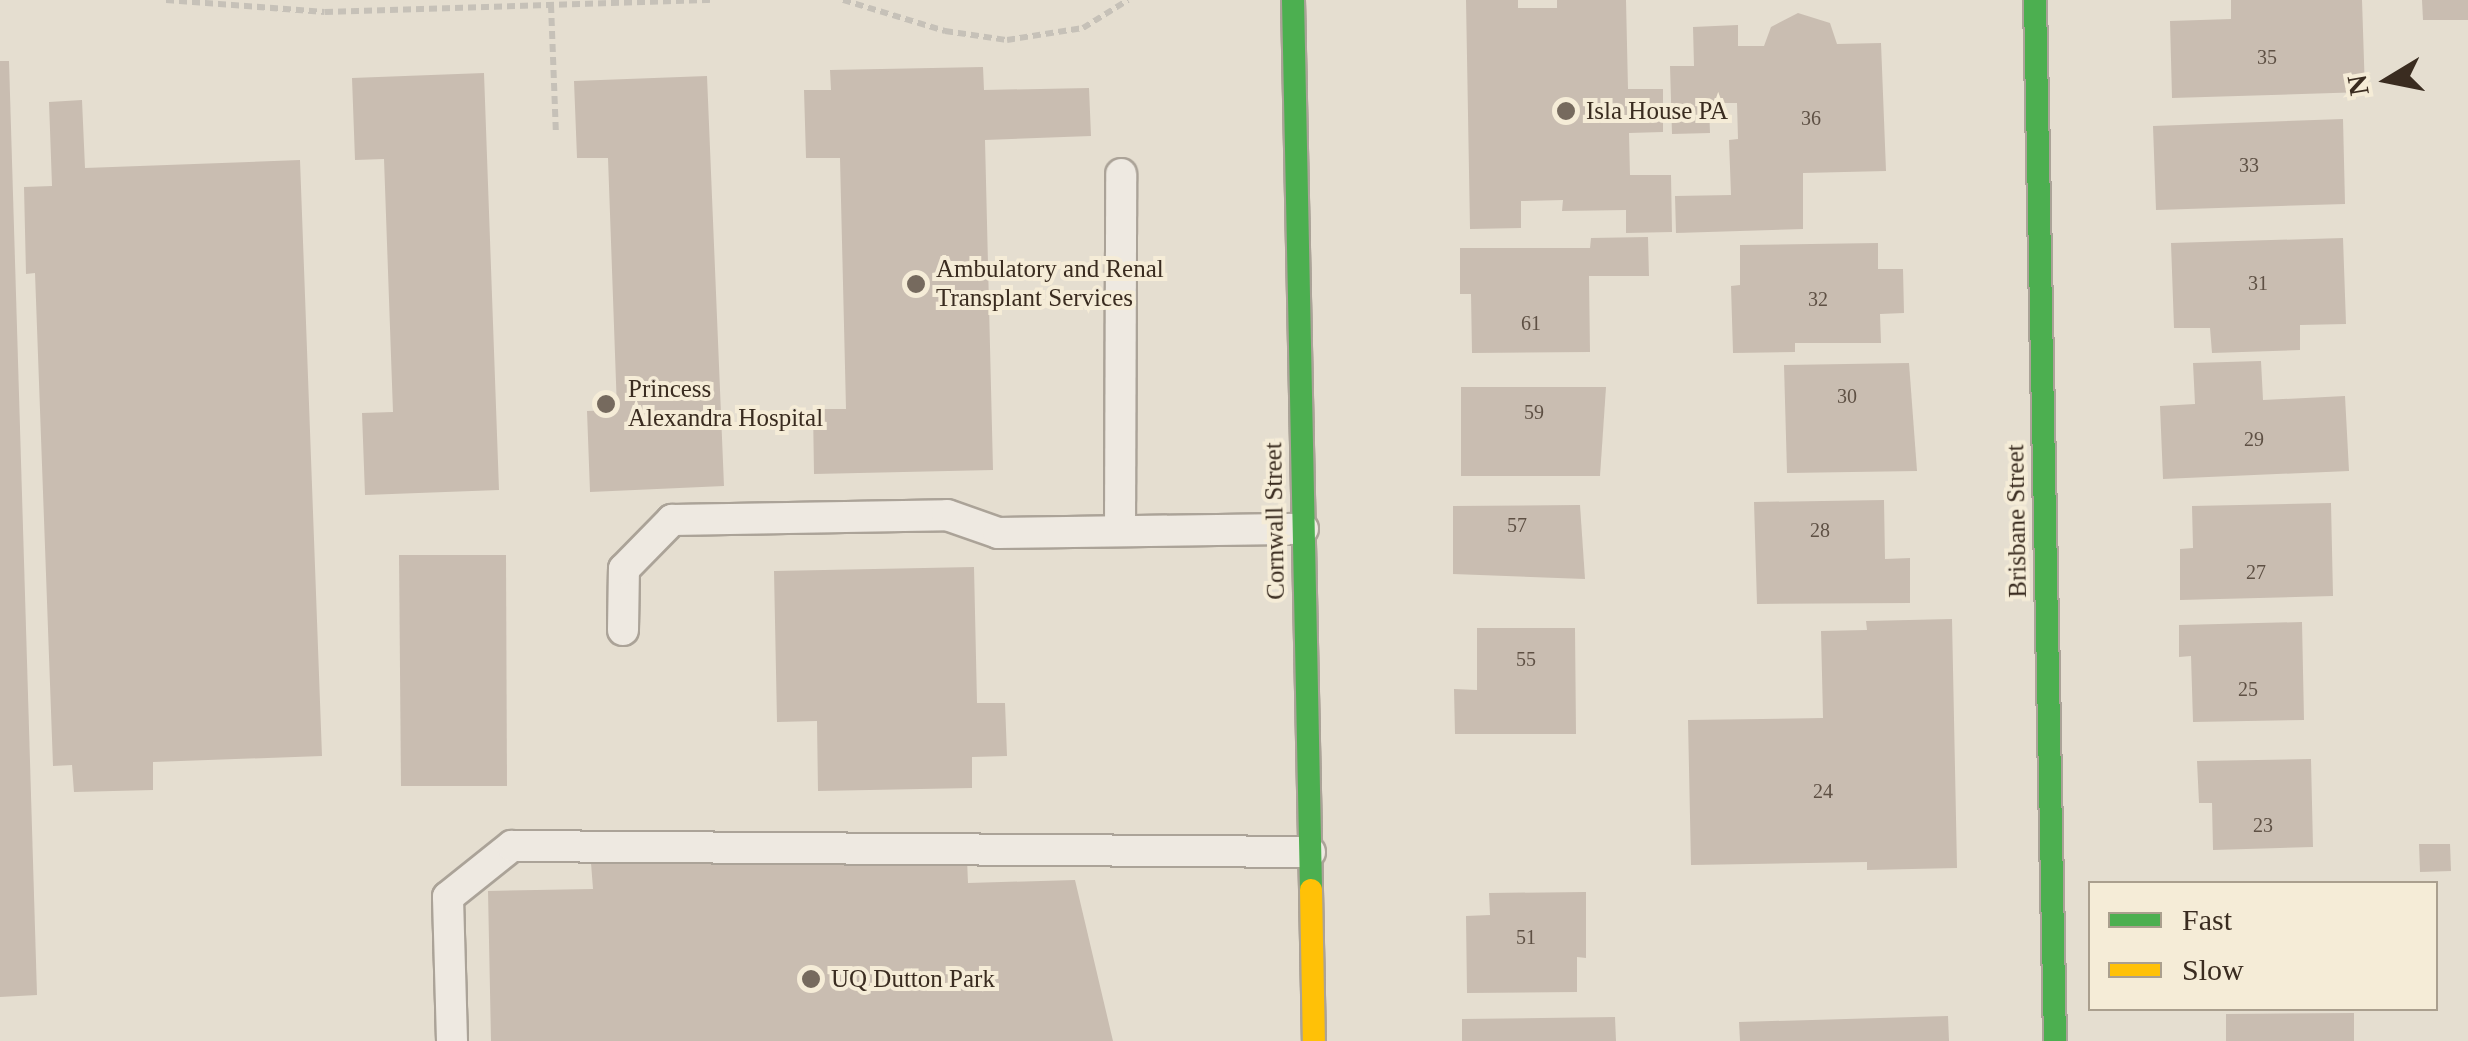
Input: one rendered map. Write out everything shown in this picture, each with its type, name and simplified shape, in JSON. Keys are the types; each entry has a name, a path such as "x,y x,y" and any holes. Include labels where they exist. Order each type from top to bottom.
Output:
{"main road":[{"name":"Cornwall Street","path":"1293,0 1314,1041"},
{"name":"Brisbane Street","path":"2034,0 2056,1041"}],"lane":[{"path":"1120,531 1121,174"},
{"path":"624,630 624,569 672,520 946,515 998,533 1303,529"},
{"path":"452,1041 448,897 512,846 1310,852"}],"path":[{"path":"166,0 325,12 715,0"},
{"path":"843,0 945,31 1008,40 1083,28 1128,0"},
{"path":"551,5 556,133"}],"building":[{"name":"Isla House PA","path":"1466,0 1518,0 1518,8 1557,8 1557,0 1626,0 1628,89 1663,89 1663,132 1629,133 1630,175 1671,175 1672,232 1626,233 1626,210 1562,211 1563,200 1521,201 1521,228 1470,229"},
{"path":"2231,0 2362,0 2365,92 2172,98 2170,21 2231,19"},
{"path":"2422,0 2468,0 2468,20 2423,20"},
{"path":"1798,13 1830,23 1837,44 1881,43 1886,171 1803,173 1803,229 1676,233 1675,196 1731,195 1729,140 1738,139 1737,103 1709,103 1710,133 1672,134 1670,66 1694,66 1693,27 1738,25 1738,46 1764,46 1771,27"},
{"path":"0,61 9,61 37,995 0,997"},
{"name":"Ambulatory and Renal Transplant Services","path":"983,67 984,90 1089,88 1091,136 985,140 993,470 814,474 813,409 846,409 840,158 806,158 804,90 831,90 830,70"},
{"path":"484,73 499,490 365,495 362,413 393,412 384,159 355,160 352,78"},
{"path":"707,76 724,486 590,492 587,411 617,410 608,158 577,158 574,81"},
{"path":"82,100 85,168 300,160 322,756 153,762 153,790 74,792 72,765 53,766 35,273 26,274 24,187 52,186 49,102"},
{"path":"2343,119 2345,204 2156,210 2153,126"},
{"path":"1648,237 1649,276 1589,276 1590,352 1472,353 1471,294 1460,294 1460,248 1590,248 1591,238"},
{"path":"2343,238 2346,324 2300,325 2300,350 2212,353 2210,328 2174,328 2171,243"},
{"path":"1878,243 1878,269 1903,269 1904,313 1880,314 1881,343 1795,343 1795,352 1733,353 1731,286 1740,285 1740,245"},
{"path":"2261,361 2263,400 2345,396 2349,471 2163,479 2160,406 2195,404 2193,363"},
{"path":"1909,363 1917,471 1787,473 1784,365"},
{"path":"1461,387 1606,387 1600,476 1461,476"},
{"path":"1884,500 1885,559 1910,558 1910,603 1757,604 1754,502"},
{"path":"2331,503 2333,596 2180,600 2180,549 2193,548 2192,506"},
{"path":"1580,505 1585,579 1453,574 1453,506"},
{"path":"399,555 506,555 507,786 401,786"},
{"path":"974,567 977,703 1005,703 1007,756 972,757 972,788 818,791 817,721 777,722 774,571"},
{"path":"1952,619 1957,868 1867,870 1867,862 1691,865 1688,720 1823,718 1821,631 1867,630 1866,621"},
{"path":"2302,622 2304,720 2193,722 2191,656 2179,657 2179,625"},
{"path":"1477,628 1575,628 1576,734 1455,734 1454,689 1477,690"},
{"path":"2311,759 2313,847 2213,850 2212,803 2199,803 2197,761"},
{"path":"2419,844 2450,844 2451,871 2420,872"},
{"path":"967,859 968,883 1075,880 1113,1041 491,1041 488,891 593,889 591,863"},
{"path":"1586,892 1586,958 1577,957 1577,992 1467,993 1466,916 1490,915 1489,893"},
{"path":"2354,1013 2354,1041 2226,1041 2226,1014"},
{"path":"1948,1016 1949,1041 1740,1041 1739,1022"},
{"path":"1615,1017 1616,1041 1462,1041 1462,1019"}],"traffic: fast":[{"path":"1293,0 1311,890"},
{"path":"2035,0 2055,1041"}],"traffic: slow":[{"path":"1311,890 1314,1041"}],"place":[{"name":"Isla House PA","path":"1566,111"},
{"name":"Ambulatory and Renal Transplant Services","path":"916,284"},
{"name":"Princess Alexandra Hospital","path":"606,404"},
{"name":"UQ Dutton Park","path":"811,979"}]}
